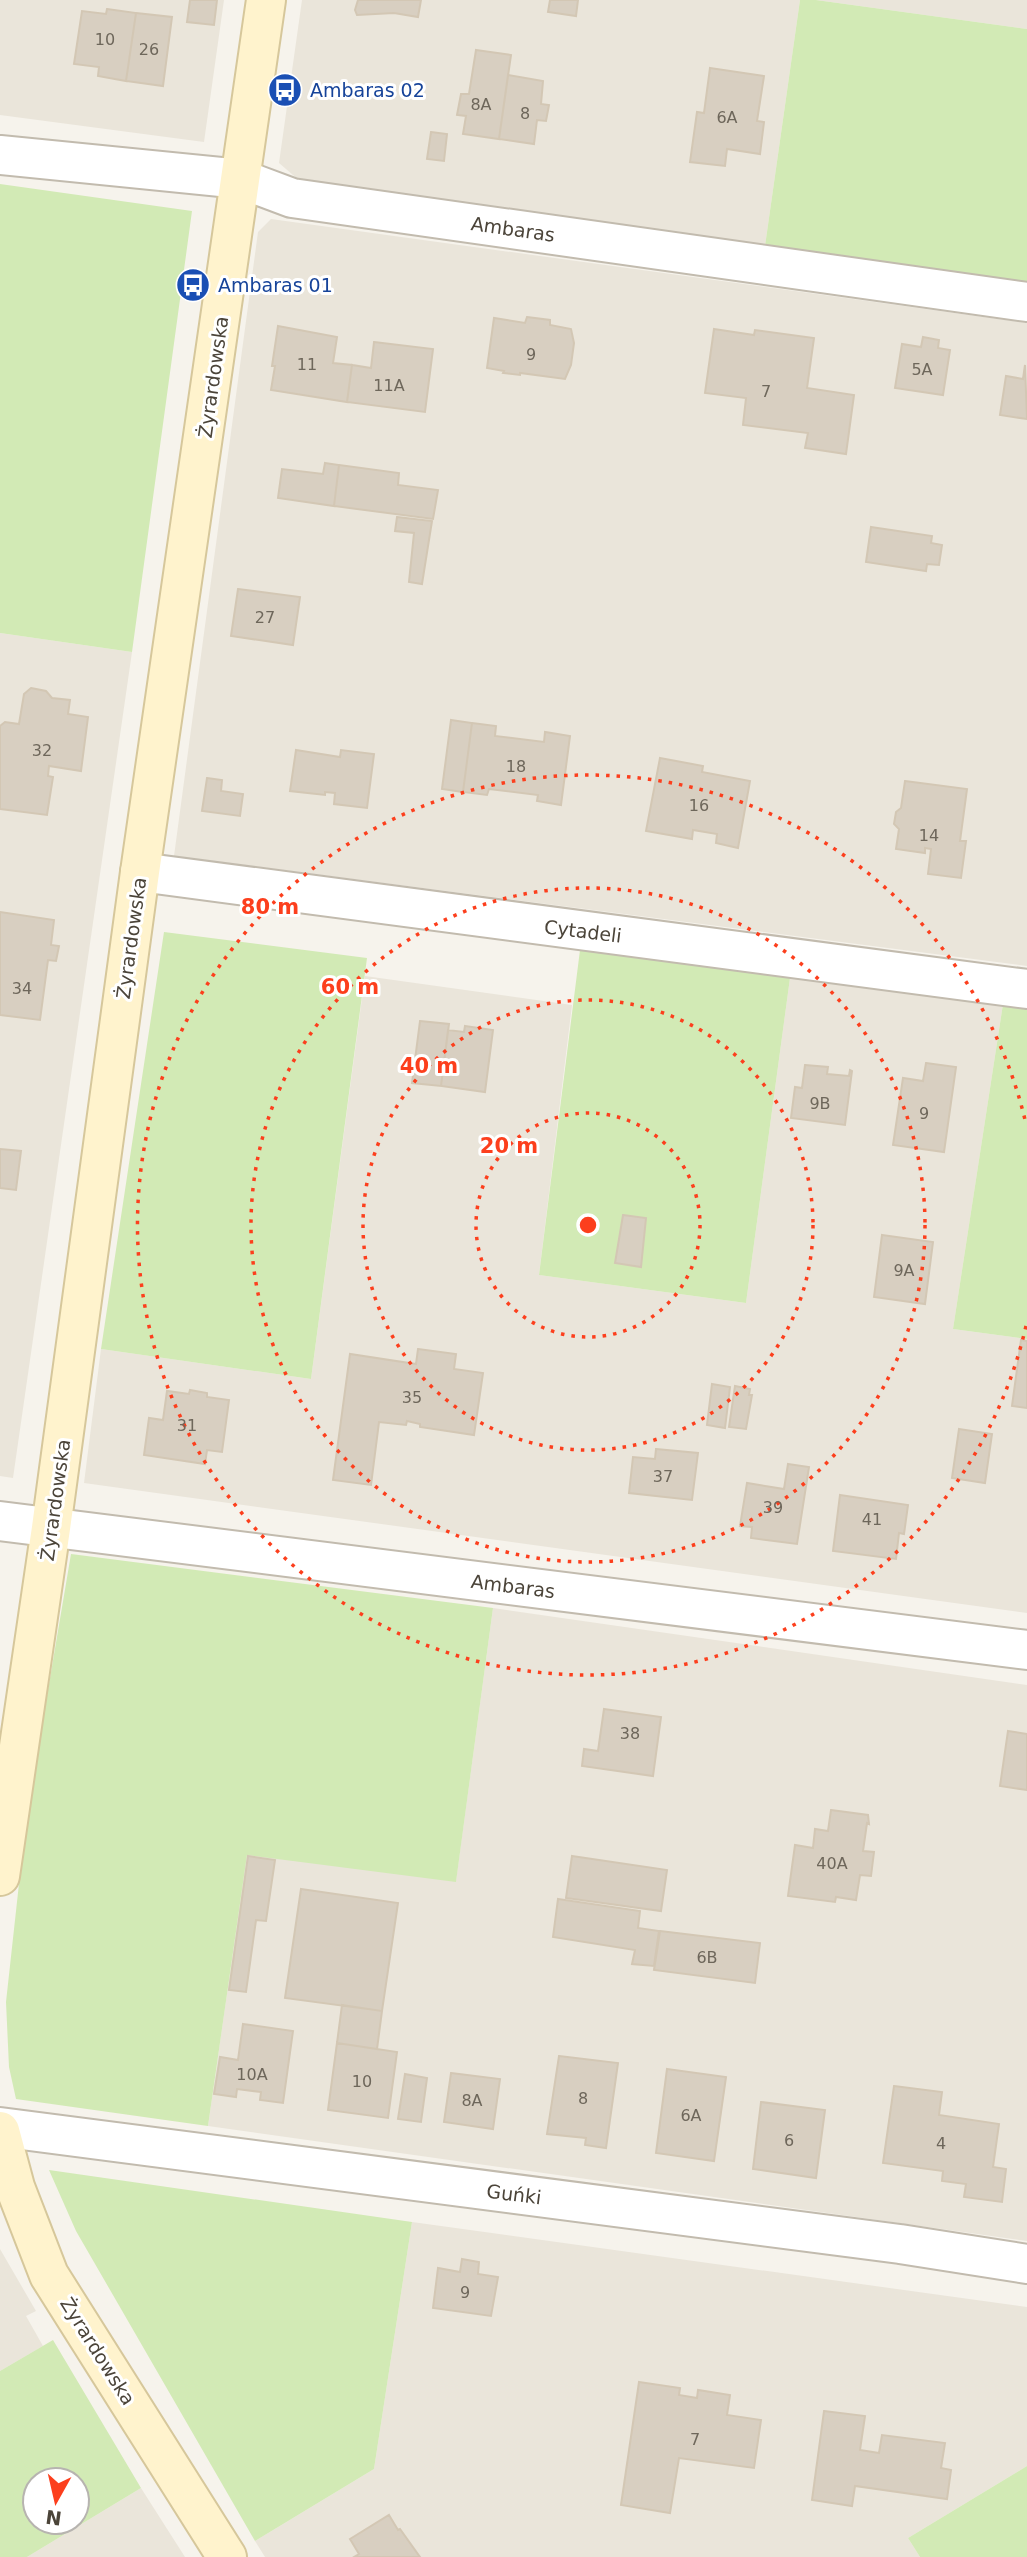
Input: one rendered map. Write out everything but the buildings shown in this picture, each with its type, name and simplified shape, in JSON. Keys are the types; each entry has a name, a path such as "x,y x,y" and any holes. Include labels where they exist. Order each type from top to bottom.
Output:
{"street":[{"name":"Żyrardowska","path":"0,1877 51,1528 140,873 266,0"},
{"name":"Ambaras","path":"0,155 241,179 292,198 1027,302"},
{"name":"Cytadeli","path":"140,873 1027,989"},
{"name":"Ambaras","path":"0,1521 1027,1650"},
{"name":"Żyrardowska","path":"0,2129 15,2187 49,2275 227,2557"},
{"name":"Guńki","path":"0,2129 872,2241 1027,2264"}],"shaded area":[{"path":"0,0 224,0 204,142 0,115"},
{"path":"302,0 800,0 764,253 307,187 279,163"},
{"path":"816,0 1027,0 1027,29"},
{"path":"271,219 1027,323 1027,966 174,856 258,232"},
{"path":"0,633 132,652 13,1478 0,1476"},
{"path":"365,976 572,1005 539,1275 746,1303 790,978 1003,1004 953,1329 1027,1339 1027,1613 84,1483 101,1349 311,1379"},
{"path":"493,1608 1027,1685 1027,2241 208,2126 247,1854 456,1881"},
{"path":"412,2222 1027,2307 1027,2466 908,2538 920,2557 265,2557 255,2541 374,2469"},
{"path":"0,2249 36,2311 26,2316 43,2346 0,2371"},
{"path":"141,2488 185,2557 27,2557 62,2536 91,2536 91,2518"}],"green space":[{"path":"800,0 1027,29 1027,288 764,253"},
{"path":"0,184 192,211 132,652 0,633"},
{"path":"164,932 367,958 311,1379 101,1349"},
{"path":"580,950 790,978 746,1303 539,1275"},
{"path":"1003,1004 1027,1007 1027,1339 953,1329"},
{"path":"71,1554 493,1608 456,1882 247,1855 208,2126 16,2099 9,2067 6,2002 26,1820"},
{"path":"49,2170 412,2222 374,2469 255,2541 76,2231"},
{"path":"53,2340 141,2488 91,2518 91,2466 21,2466 21,2536 62,2536 27,2557 0,2557 0,2371"},
{"path":"1027,2466 1027,2557 920,2557 908,2538"}],"place":[{"name":"Ambaras 02","path":"285,90"},
{"name":"Ambaras 01","path":"193,285"}]}
